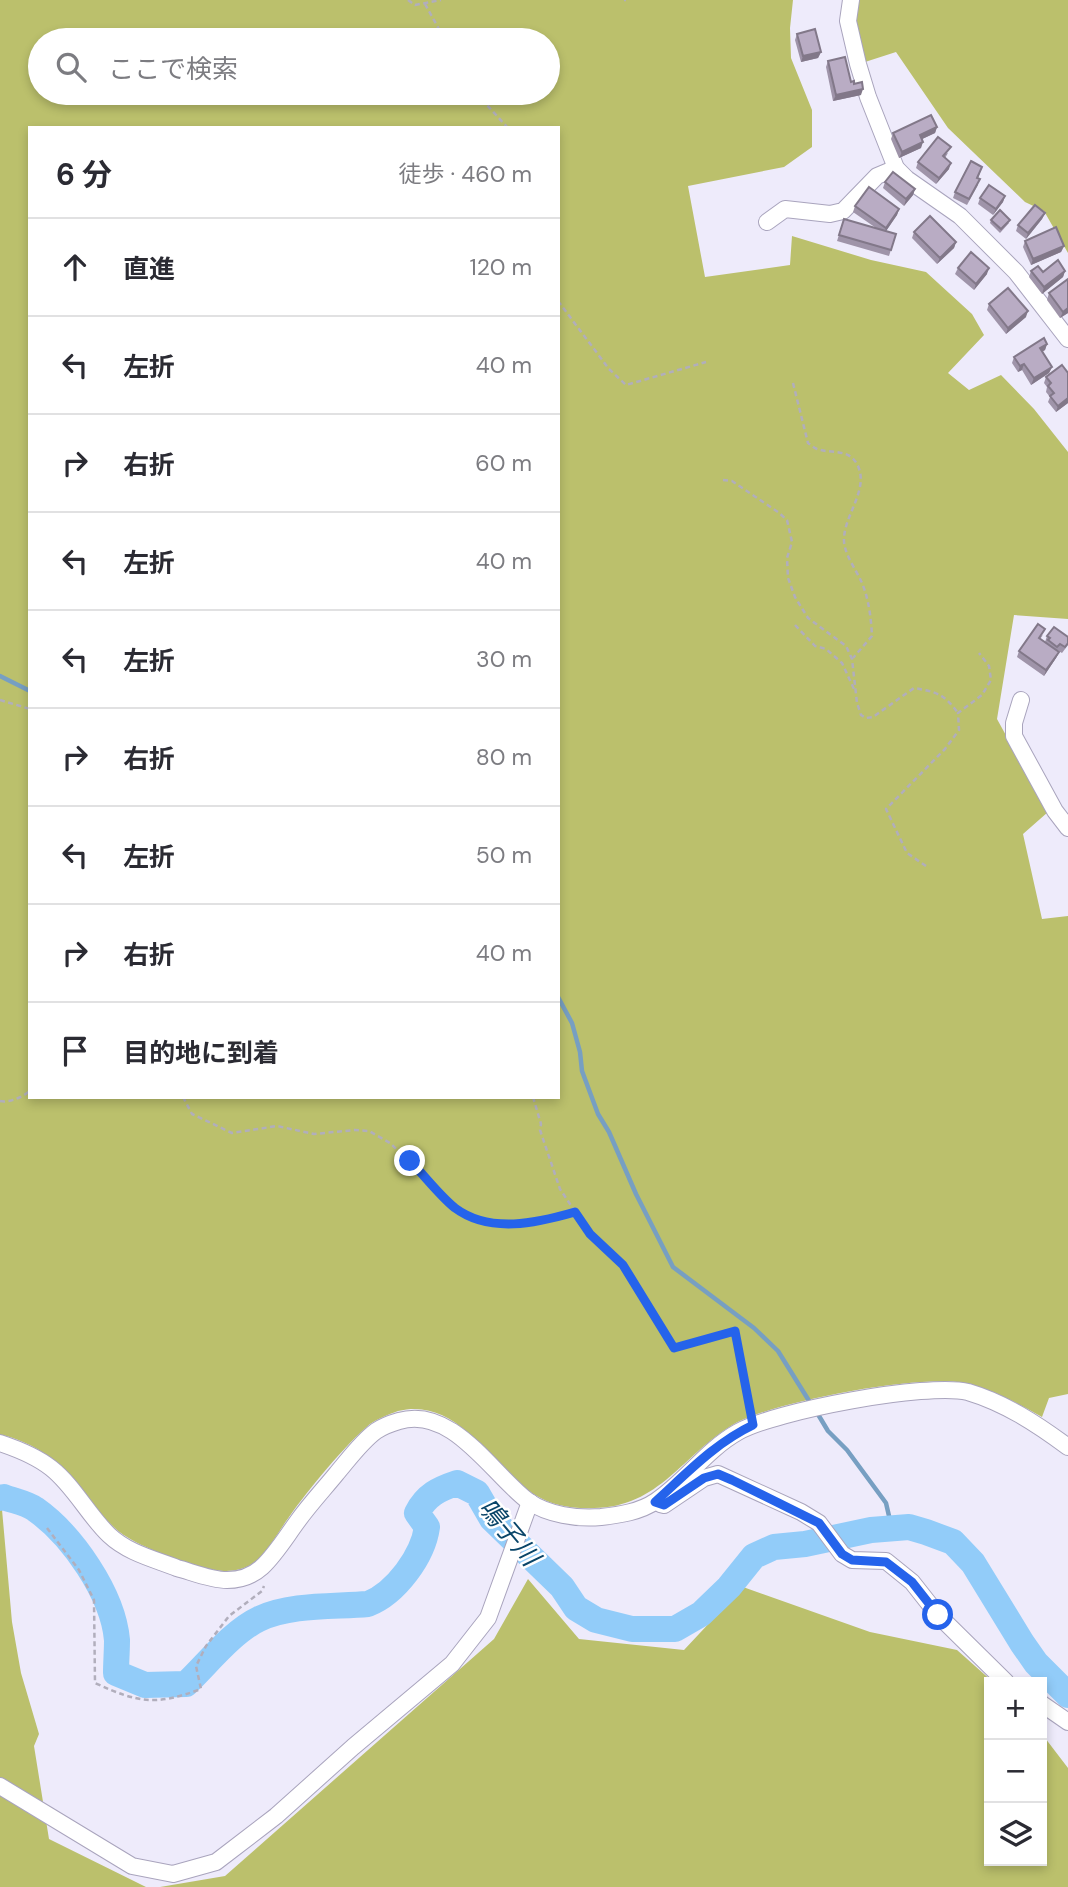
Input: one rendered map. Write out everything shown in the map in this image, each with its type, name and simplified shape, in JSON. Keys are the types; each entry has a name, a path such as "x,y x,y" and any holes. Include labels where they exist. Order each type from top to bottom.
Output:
{"street":[{"path":"851,0 848,21 858,64 896,168 907,179 960,216 1016,272 1068,338"},
{"path":"767,222 785,209 830,214 843,211 877,176 896,168"},
{"path":"1021,700 1014,723 1014,736 1055,811 1068,828"},
{"path":"0,1443 30,1455 53,1469 109,1535 128,1550 181,1569 223,1580 243,1578 261,1568 357,1450 377,1430 401,1420 418,1419 439,1424 461,1436 530,1503 562,1516 598,1517 629,1512 655,1502 708,1453 738,1432 792,1413 848,1401 924,1391 965,1391 1001,1404 1068,1447"},
{"path":"655,1502 664,1505 704,1478 718,1474 800,1512 819,1523 842,1554 852,1560 886,1562 912,1582 938,1615 1001,1677"},
{"path":"0,1786 132,1866 173,1874 216,1862 276,1816 452,1664 488,1618 530,1503"},
{"path":"1047,1707 1068,1722"}],"path":[{"path":"408,0 415,5 442,0"},
{"path":"425,4 438,28"},
{"path":"487,105 506,126"},
{"path":"560,304 609,369 626,385 706,362"},
{"path":"793,383 808,443 817,449 848,455 857,464 860,476 859,492 844,539 863,586 871,618 872,636 852,659"},
{"path":"723,480 732,481 787,520 792,542 787,558 788,578 795,597 808,618 846,646 852,659 856,695"},
{"path":"795,625 815,646 826,649 842,663 849,675 861,715 866,718 873,717 914,688 937,692 950,702 958,713 959,730 887,809 907,853 926,866"},
{"path":"958,713 982,695 992,680 989,666 979,653"},
{"path":"0,699 28,708"},
{"path":"0,1101 22,1097 28,1092"},
{"path":"184,1099 192,1114 232,1133 276,1126 314,1135 369,1131 390,1143 454,1207 471,1218 520,1226 575,1212"},
{"path":"534,1099 541,1124 540,1130 560,1189 590,1234 623,1265 674,1348 735,1331 753,1425"},
{"path":"47,1528 79,1570 94,1600 94,1683 141,1700 171,1700 201,1689 196,1666 206,1646 229,1616 262,1591 270,1574 265,1563"}],"green space":[{"path":"0,0 793,0 791,58 812,110 812,147 784,167 688,186 705,277 790,265 792,236 871,260 926,272 972,314 984,335 948,373 969,390 1001,375 1034,409 1068,452 1068,619 1014,615 997,719 1048,812 1023,834 1042,919 1068,916 1068,1394 1049,1398 1042,1417 989,1390 948,1381 886,1386 814,1399 753,1415 734,1424 654,1489 636,1499 594,1508 564,1506 535,1495 519,1483 473,1437 439,1414 420,1409 398,1411 370,1424 349,1444 306,1494 269,1547 255,1562 230,1571 185,1562 126,1536 105,1518 64,1470 39,1450 0,1435"},
{"path":"859,0 1068,0 1068,253 1044,211 1025,202 948,128 896,52 865,62 856,21"},
{"path":"0,1487 12,1622 21,1673 39,1734 34,1746 49,1839 146,1887 0,1887"},
{"path":"528,1579 579,1639 684,1650 743,1587 870,1632 957,1650 987,1677 984,1677 984,1866 1047,1866 1047,1741 1068,1768 1068,1887 160,1887 225,1876 494,1639"}],"building":[{"path":"815,29 821,52 803,56 797,34"},
{"path":"845,57 851,82 862,82 863,89 836,95 828,61"},
{"path":"931,115 937,127 920,135 923,142 902,152 893,133"},
{"path":"938,137 951,147 943,156 951,163 939,178 918,162"},
{"path":"971,161 982,167 977,178 980,179 969,199 955,192"},
{"path":"893,172 915,189 906,199 885,182"},
{"path":"989,185 1005,196 996,209 980,198"},
{"path":"869,187 899,209 886,228 855,206"},
{"path":"1035,205 1045,213 1028,233 1018,225"},
{"path":"1000,210 1010,220 1001,229 991,220"},
{"path":"930,216 956,242 940,258 914,232"},
{"path":"844,219 896,234 891,250 839,235"},
{"path":"1056,227 1064,246 1033,259 1025,241"},
{"path":"971,252 989,268 976,284 958,268"},
{"path":"1058,260 1065,271 1044,287 1031,271 1038,266 1043,272"},
{"path":"1068,279 1068,308 1063,312 1049,293"},
{"path":"1008,288 1028,311 1008,328 989,304"},
{"path":"1044,338 1047,344 1040,348 1052,367 1034,378 1024,364 1020,366 1014,357"},
{"path":"1062,365 1068,373 1068,398 1058,406 1050,396 1054,393 1048,386 1051,383 1046,377"},
{"path":"1038,624 1045,629 1039,638 1059,652 1046,670 1019,651"},
{"path":"1054,627 1068,637 1065,647 1060,644 1057,647 1048,640 1050,638 1047,636"}],"waterway":[{"path":"0,676 28,690"},
{"path":"560,1001 572,1023 582,1071 598,1114 673,1267 754,1328 778,1351 811,1404"},
{"path":"816,1411 828,1431 847,1450 886,1503 892,1529"},
{"name":"鳴子川","path":"0,1498 4,1497 35,1509 49,1520 76,1550 99,1585 114,1622 117,1640 116,1673 145,1685 186,1684 240,1631 271,1614 298,1608 368,1604 378,1599 398,1582 420,1550 427,1527 417,1513 421,1507 434,1494 457,1483 477,1493 492,1519 562,1587 576,1608 596,1620 632,1629 675,1629 701,1614 729,1587 754,1556 774,1547 805,1544 871,1530 909,1527 926,1532 953,1542 973,1563 1036,1663 1068,1695"}],"route":[{"path":"410,1161 454,1207 471,1218 520,1226 575,1212 590,1234 623,1265 674,1348 735,1331 753,1425 708,1453 655,1502 664,1505 704,1478 718,1474 819,1523 842,1554 852,1560 886,1562 912,1582 938,1615"}]}
